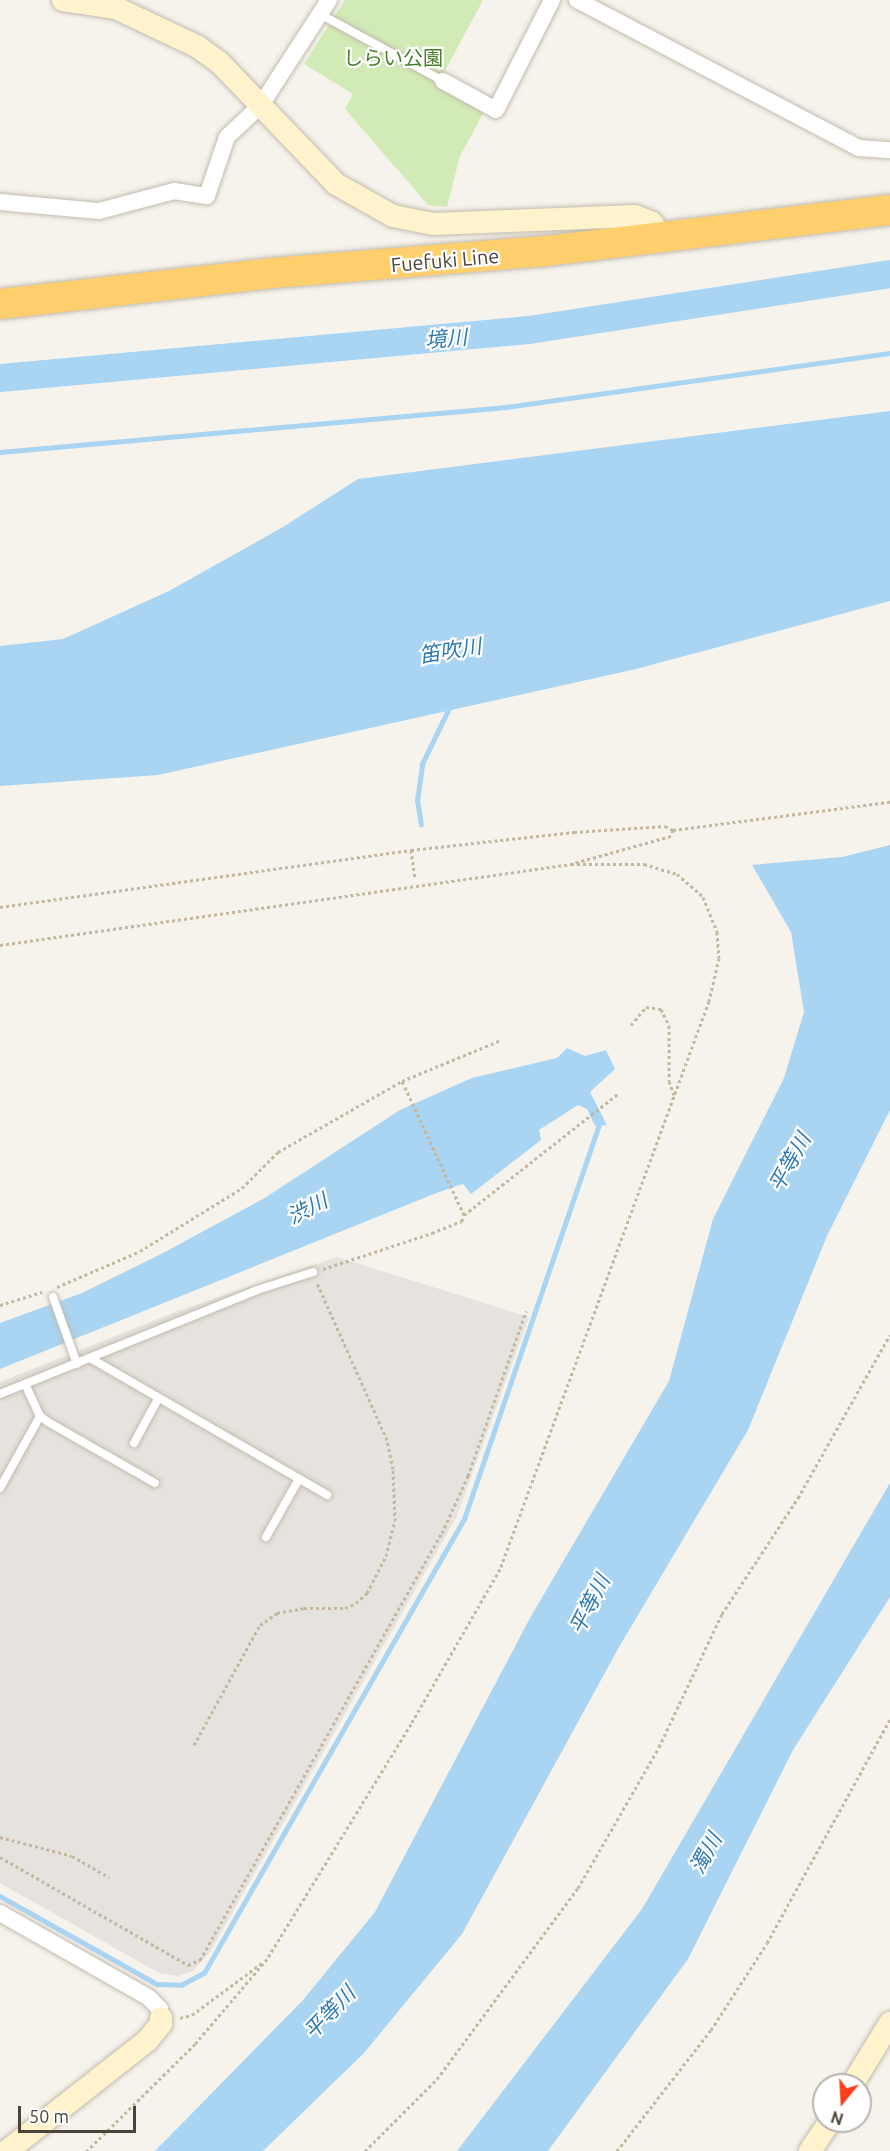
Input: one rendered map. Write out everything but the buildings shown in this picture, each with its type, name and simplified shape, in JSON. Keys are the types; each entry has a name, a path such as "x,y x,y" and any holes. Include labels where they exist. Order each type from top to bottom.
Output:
{"highway":[{"name":"Fuefuki Line","path":"0,304 272,273 460,260 890,210"}],"street":[{"path":"63,0 116,8 174,34 220,63 336,184 393,216 442,224 609,214 635,216 652,223 661,230 662,238"},
{"path":"442,81 496,110 552,0"},
{"path":"577,0 859,148 890,150"},
{"path":"0,202 99,211 174,191 207,196 227,137 261,105 324,7"},
{"path":"0,1913 148,1997 160,2009 161,2018 161,2024 147,2041 7,2151"},
{"path":"859,2073 890,2024"},
{"path":"810,2151 822,2133"}],"lane":[{"path":"324,7 442,81"},
{"path":"0,1394 75,1360 90,1358 257,1290 313,1272"},
{"path":"53,1297 75,1360"},
{"path":"90,1358 327,1496"},
{"path":"25,1384 40,1416 154,1483"},
{"path":"134,1443 158,1399"},
{"path":"0,1488 40,1416"},
{"path":"266,1537 299,1479"}],"path":[{"path":"0,907 411,850 574,832 665,826 673,830 890,802"},
{"path":"571,864 671,836 673,830"},
{"path":"411,850 415,879"},
{"path":"0,945 571,864 619,862 663,868 692,883 712,912 719,958 715,979 674,1096 500,1569 411,1724 267,1959 195,2044 87,2151"},
{"path":"631,1025 646,1007 661,1009 669,1026 669,1081 674,1096"},
{"path":"0,1305 82,1279 140,1251 242,1188 278,1152 402,1081 501,1040"},
{"path":"402,1081 464,1215"},
{"path":"194,1744 260,1625 277,1613 304,1608 345,1608 356,1603 367,1593 386,1556 395,1521 393,1468 387,1440 313,1272 462,1221 464,1215 618,1094"},
{"path":"0,1857 188,1965 200,1960 442,1533 468,1476 526,1311"},
{"path":"365,2151 437,2079 578,1888 659,1747 722,1614 850,1412 890,1335"},
{"path":"617,2151 711,2030 767,1942 890,1719"},
{"path":"0,1837 72,1856 109,1877"},
{"path":"161,2018 192,2015 267,1959"}],"shaded area":[{"path":"337,1257 529,1317 457,1516 210,1952 193,1971 178,1976 159,1973 0,1883 0,1382 178,1311"}],"green space":[{"name":"しらい公園","path":"345,0 483,0 445,71 485,110 460,156 447,207 428,205 345,109 353,94 304,64"}],"water":[{"name":"笛吹川","path":"890,411 890,601 636,669 158,775 0,786 0,646 63,639 169,591 283,527 358,479"},
{"name":"平等川","path":"890,845 890,1110 827,1236 748,1430 619,1647 462,1934 364,2053 263,2151 155,2151 303,2000 375,1912 530,1618 669,1381 713,1219 784,1078 804,1012 791,932 752,865 842,857"},
{"name":"渋川","path":"567,1048 585,1056 606,1050 615,1069 590,1092 607,1125 595,1126 587,1109 578,1105 539,1130 541,1140 471,1194 463,1184 439,1192 0,1369 0,1323 82,1293 163,1253 263,1199 400,1110 472,1078 557,1058"},
{"name":"濁川","path":"890,1483 890,1597 793,1750 688,1959 548,2151 457,2151 642,1909"}],"waterway":[{"name":"境川","path":"0,378 529,330 890,274"},
{"path":"0,452 506,407 890,353"},
{"path":"421,825 417,801 422,764 450,706"},
{"path":"0,1896 157,1984 181,1985 204,1973 464,1519 600,1122"}]}
